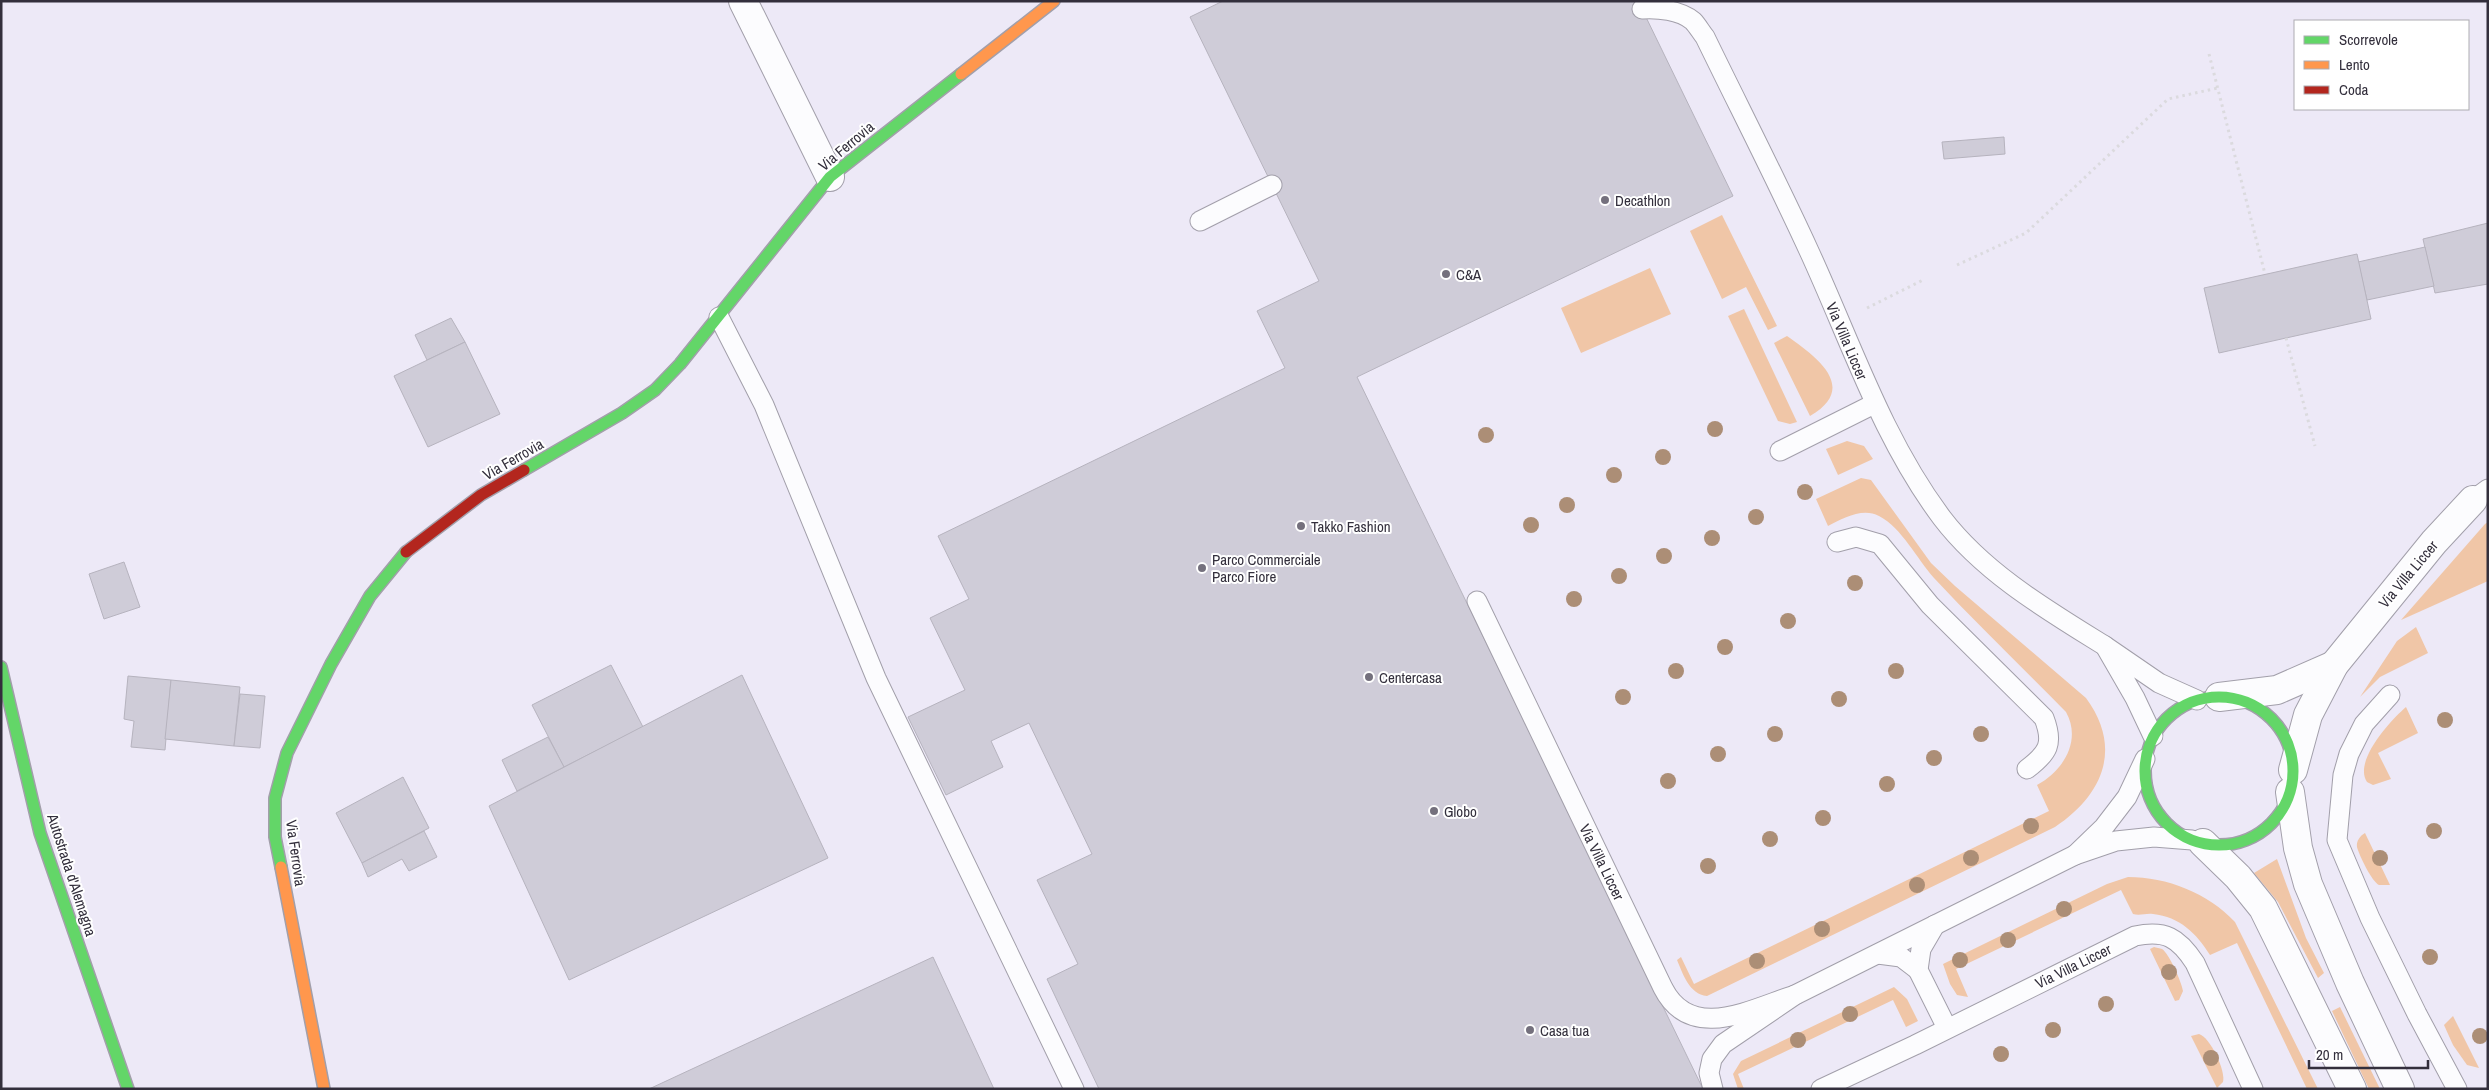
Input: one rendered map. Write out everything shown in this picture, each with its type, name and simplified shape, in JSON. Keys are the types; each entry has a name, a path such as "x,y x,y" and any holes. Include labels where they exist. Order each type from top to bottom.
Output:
{"main road":[{"name":"Via Ferrovia","path":"324,1089 275,837 275,798 287,753 331,664 370,596 410,547 481,495 622,413 656,390 719,317 830,177 1054,1"},
{"name":"Autostrada d'Alemagna","path":"1,667 40,833 128,1089"},
{"name":"Via Villa Liccer","path":"2208,698 2242,700 2268,716 2279,727 2289,747 2292,781 2280,812 2266,828 2247,839 2225,845 2198,842 2171,827 2155,808 2146,784 2145,760 2153,736 2164,720 2180,708 2208,698"}],"street":[{"path":"743,1 830,177"},
{"name":"Via Villa Liccer","path":"2400,1089 2350,983 2308,884 2298,848 2292,781 2308,715 2334,665 2434,542 2480,494"},
{"name":"Via Villa Liccer","path":"2208,698 2277,690 2334,665"},
{"name":"Via Villa Liccer","path":"2198,842 2238,876 2263,908 2352,1089"}],"lane":[{"name":"Via Villa Liccer","path":"1642,9 1658,8 1677,14 1692,21 1705,38 1810,252 1874,404 1911,471 1943,519 1976,555 2031,600 2105,646 2159,683 2208,698"},
{"path":"1200,221 1272,185"},
{"path":"719,317 764,405 876,678 1074,1089"},
{"path":"1780,451 1874,404"},
{"path":"1837,542 1856,537 1880,544 1930,604 2044,718 2050,733 2048,746 2040,759 2027,769"},
{"name":"Via Villa Liccer","path":"1477,601 1667,996 1675,1007 1688,1015 1703,1020 1719,1019 1795,995"},
{"name":"Via Villa Liccer","path":"2105,646 2136,698 2153,736"},
{"path":"2390,695 2364,724 2349,754 2343,775 2337,840 2370,918 2417,1014 2458,1089"},
{"path":"2075,855 2104,827 2127,797 2145,760"},
{"path":"2075,855 2116,841 2154,836 2198,842"},
{"name":"Via Villa Liccer","path":"1713,1089 1709,1073 1712,1059 1723,1044 1795,995 2075,855"},
{"path":"1918,970 1921,949 1935,925"},
{"name":"Via Villa Liccer","path":"1821,1089 2134,936 2160,933 2175,939 2186,949 2195,963 2253,1089"},
{"path":"1878,954 1901,958 1918,970 1947,1028"}],"path":[{"path":"2210,54 2265,274"},
{"path":"1957,266 2026,233 2168,99 2218,88"},
{"path":"1867,308 1925,279"},
{"path":"2286,338 2315,446"}],"shaded area":[{"path":"1722,215 1777,326 1768,330 1746,287 1722,299 1690,231"},
{"path":"1650,268 1671,314 1581,353 1561,308"},
{"path":"1744,309 1797,422 1790,424 1778,421 1728,316"},
{"path":"1787,336 1820,362 1832,383 1831,394 1825,405 1810,416 1774,343"},
{"path":"1847,441 1864,446 1873,459 1838,475 1826,449"},
{"path":"1861,478 1871,480 1931,563 1955,586 2086,698 2097,717 2104,735 2105,752 2102,769 2096,785 2085,800 2072,814 2055,827 1707,996 1696,992 1684,977 1677,960 1681,957 1694,984 2049,811 2037,785 2055,772 2062,763 2071,744 2072,734 2066,712 1934,578 1895,528 1879,516 1866,513 1853,515 1828,526 1816,499"},
{"path":"2488,522 2488,581 2401,620 2485,524"},
{"path":"2416,627 2428,653 2380,677 2360,697 2397,641"},
{"path":"2406,707 2418,733 2378,753 2391,779 2373,785 2367,782 2364,773 2369,752 2383,731"},
{"path":"2365,833 2390,885 2379,885 2376,883 2363,862 2357,843"},
{"path":"2277,859 2306,938 2324,973 2318,978 2278,902 2254,873"},
{"path":"2128,877 2157,880 2186,889 2212,903 2235,922 2318,1089 2307,1089 2237,943 2210,955 2193,933 2179,922 2163,916 2133,914 2121,890 1956,969 1968,997 1957,995 1950,984 1943,964 2107,884"},
{"path":"2154,947 2165,952 2175,968 2183,991 2179,1000 2175,1001 2150,949"},
{"path":"1894,987 1907,999 1918,1021 1906,1027 1893,1000 1738,1074 1744,1089 1738,1089 1733,1074 1741,1061"},
{"path":"2340,1007 2380,1089 2369,1089 2332,1011"},
{"path":"2453,1016 2479,1068 2467,1065 2453,1045 2444,1025"},
{"path":"2199,1034 2208,1041 2220,1063 2223,1082 2217,1088 2191,1036"}],"building":[{"name":"Parco Commerciale Parco Fiore","path":"1223,1 1643,1 1642,9 1733,196 1357,377 1703,1089 1099,1089 1047,979 1078,964 1037,880 1092,854 1029,723 991,741 1003,767 946,795 908,717 965,690 930,618 969,599 938,536 1285,368 1257,311 1319,281 1190,17"},
{"path":"2004,137 2005,154 1944,159 1942,142"},
{"path":"2488,223 2488,284 2435,293 2423,239"},
{"path":"2425,247 2434,286 2367,300 2358,262"},
{"path":"2357,254 2371,319 2219,353 2204,288"},
{"path":"451,318 465,342 427,360 415,335"},
{"path":"465,342 500,414 428,447 394,376"},
{"path":"124,562 140,607 104,619 89,574"},
{"path":"611,665 643,727 564,767 532,705"},
{"path":"742,675 828,858 569,980 489,806"},
{"path":"128,676 171,680 165,750 131,747 134,721 124,719"},
{"path":"171,680 240,687 234,746 165,739"},
{"path":"240,694 265,696 260,748 234,746"},
{"path":"548,737 564,767 517,791 502,760"},
{"path":"403,777 429,828 362,863 336,813"},
{"path":"424,831 437,857 409,871 402,859 368,877 362,863"},
{"path":"933,957 994,1089 649,1089"}],"traffic: fast":[{"path":"524,470 622,413 655,390 680,364 830,177 961,74"},
{"path":"281,867 275,837 275,798 287,753 331,664 370,596 406,552"},
{"path":"1,667 40,833 128,1089"},
{"path":"2219,697 2247,703 2271,719 2287,743 2293,771 2287,799 2271,823 2247,839 2219,845 2191,839 2167,823 2151,799 2145,771 2151,743 2167,719 2191,703 2219,697"}],"traffic: slow":[{"path":"961,74 1054,1"},
{"path":"281,867 324,1089"}],"traffic: jam":[{"path":"406,552 481,495 524,470"}],"place":[{"name":"Decathlon","path":"1605,200"},
{"name":"C&A","path":"1446,274"},
{"name":"Takko Fashion","path":"1301,526"},
{"name":"Parco Commerciale Parco Fiore","path":"1202,568"},
{"name":"Centercasa","path":"1369,677"},
{"name":"Globo","path":"1434,811"},
{"name":"Casa tua","path":"1530,1030"}]}
